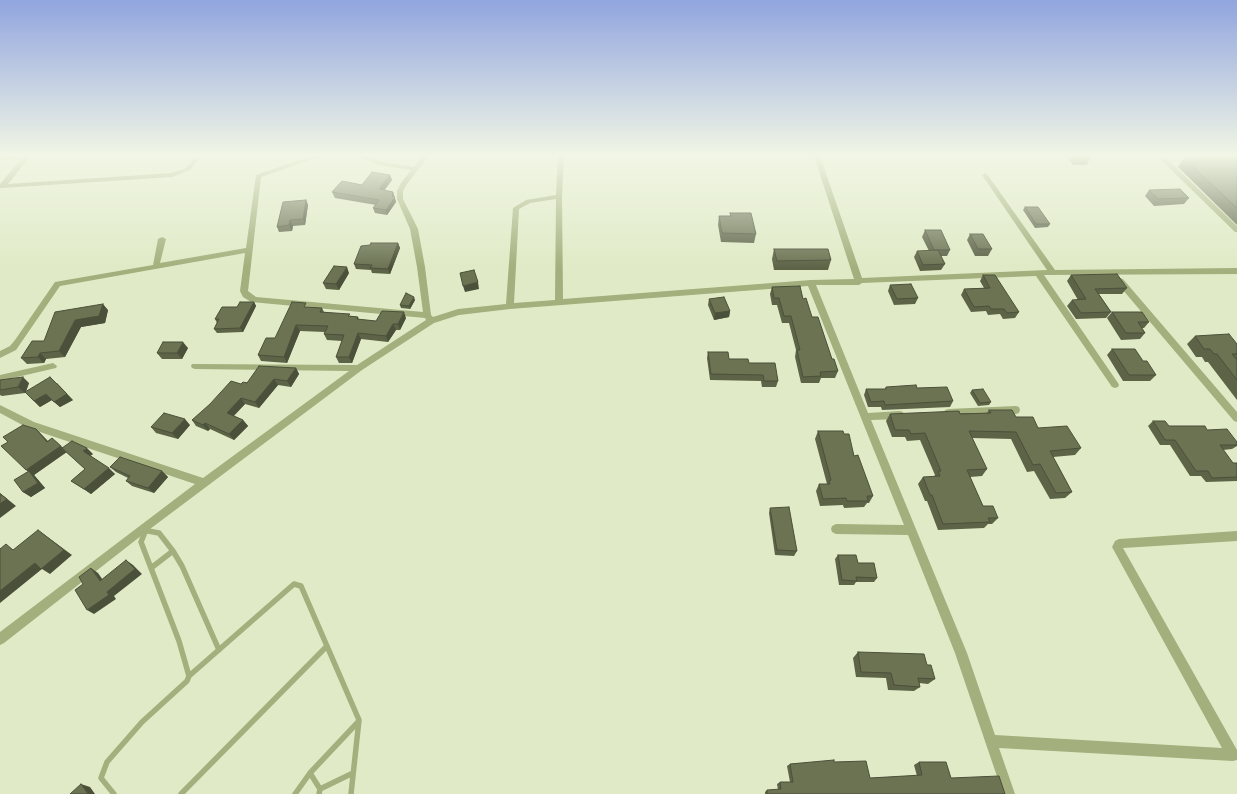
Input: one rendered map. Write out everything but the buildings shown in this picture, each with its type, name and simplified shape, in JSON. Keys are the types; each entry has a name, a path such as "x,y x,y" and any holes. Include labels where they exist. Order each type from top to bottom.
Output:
{"street":[{"path":"256,193 244,291 246,295 254,300 429,318 458,312 510,306 811,283 1038,273 1237,271"},
{"path":"400,193 400,199 414,229 429,318"},
{"path":"559,193 559,302"},
{"path":"829,193 859,282"},
{"path":"997,193 1053,273"},
{"path":"1199,193 1237,230"},
{"path":"510,306 516,208 528,202 559,197"},
{"path":"156,266 162,239"},
{"path":"0,355 13,348 18,342 58,284 249,250"},
{"path":"1038,273 1115,385"},
{"path":"1114,273 1237,418"},
{"path":"811,283 961,653 1009,794"},
{"path":"0,639 205,483 429,318"},
{"path":"0,378 53,366"},
{"path":"195,366 359,368"},
{"path":"0,408 31,425 205,483"},
{"path":"941,414 1016,410"},
{"path":"865,416 912,415"},
{"path":"836,529 911,530"},
{"path":"1235,759 1117,547 1119,544 1237,536"},
{"path":"990,741 1235,759"}],"lane":[{"path":"114,794 101,778 107,762 142,722 187,681 190,671 141,542 143,531 159,533 173,550 219,650"},
{"path":"151,568 173,550"},
{"path":"189,676 297,584 301,586 359,720 351,794"},
{"path":"180,794 327,646"},
{"path":"295,794 310,773 359,720"},
{"path":"310,773 319,792 353,773"}]}
